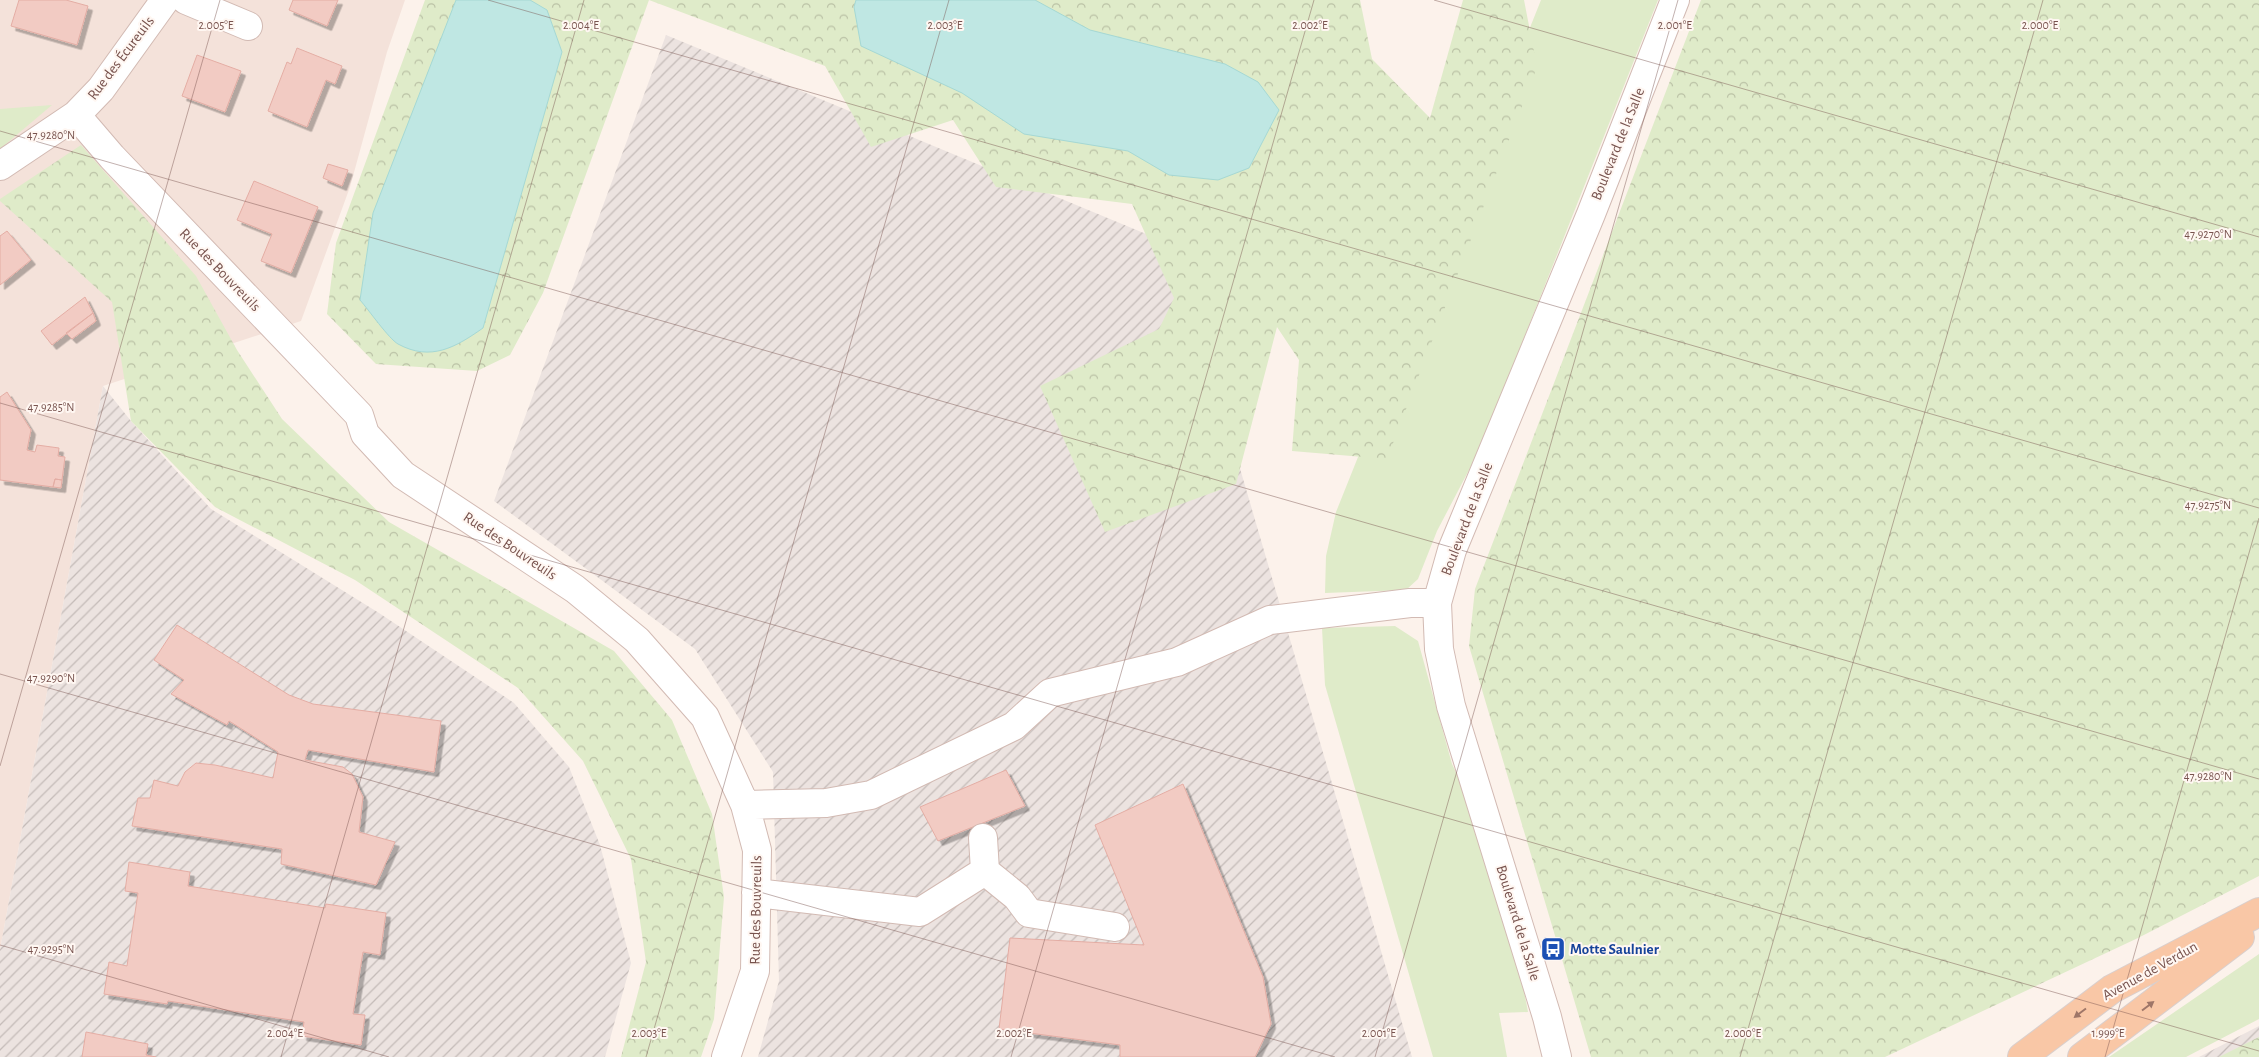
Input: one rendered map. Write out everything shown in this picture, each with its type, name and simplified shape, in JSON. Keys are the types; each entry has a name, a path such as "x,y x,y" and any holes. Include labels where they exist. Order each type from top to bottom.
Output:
{"main road":[{"name":"Avenue de Verdun","path":"2022,1057 2112,990 2259,912"},
{"name":"Avenue de Verdun","path":"2082,1057 2259,922"}],"street":[{"name":"Rue des Écureuils","path":"0,166 76,115 101,89 165,0"},
{"path":"186,0 248,26"},
{"name":"Boulevard de la Salle","path":"1557,1057 1451,706 1439,649 1438,603 1452,550 1591,214 1675,0"},
{"name":"Rue des Bouvreuils","path":"76,115 112,157 359,415 365,434 403,475 575,589 637,640 705,717 745,805 757,850 756,971 726,1057"},
{"path":"745,805 826,803 871,795 1014,726 1050,693 1177,662 1270,620 1410,603 1438,603"},
{"path":"983,838 985,871 1017,897 1029,913 1115,926"},
{"path":"756,893 920,912 985,871"}],"shaded area":[{"path":"0,0 405,0 387,52 350,187 301,321 103,386 0,950"},
{"path":"666,35 1175,246 1412,1057 758,1057 779,981 773,772 695,649 494,501"},
{"path":"103,386 131,421 211,509 379,613 514,703 569,767 600,845 631,963 605,1057 0,1057 0,950"},
{"path":"2259,1026 2259,1057 2199,1057"}],"green space":[{"path":"425,0 649,0 543,293 510,355 477,371 376,364 327,314 336,243"},
{"path":"649,0 1360,0 1372,59 1430,118 1463,0 1524,0 1537,67 1387,459 1292,451 1299,360 1277,327 1236,484 1105,532 1040,386 1159,329 1174,298 1132,204 996,187 953,120 871,147 825,66"},
{"path":"1541,0 1658,0 1480,449 1437,531 1418,579 1406,590 1325,593 1326,556 1336,512"},
{"path":"1701,0 2259,0 2259,876 2138,938 1885,1057 1591,1057 1469,646 1475,589"},
{"path":"52,105 0,149 0,109"},
{"path":"81,145 196,276 237,350 282,419 389,522 614,651 672,720 712,814 724,897 714,1019 701,1057 621,1057 646,962 631,859 583,761 518,688 355,580 215,507 131,421 112,302 0,201 0,199"},
{"path":"1395,626 1418,641 1452,764 1472,806 1516,949 1528,1012 1499,1013 1507,1057 1433,1057 1325,685 1322,628"},
{"path":"2259,954 2259,1019 2186,1057 2109,1057"},
{"path":"2259,1037 2259,1057 2219,1057"}],"water":[{"path":"456,0 530,0 547,10 562,52 483,328 463,341 443,350 421,352 394,341 360,300 373,213"},
{"path":"856,0 1035,0 1090,30 1225,64 1258,82 1279,110 1249,168 1218,180 1169,175 1128,151 1024,134 962,93 861,46 854,7"}],"building":[{"path":"19,0 66,0 88,6 77,45 11,26"},
{"path":"293,0 338,0 327,26 289,10"},
{"path":"297,48 342,66 335,84 326,80 307,127 268,111 287,62 291,64"},
{"path":"197,55 241,71 225,112 182,96"},
{"path":"328,164 348,170 342,186 323,178"},
{"path":"254,181 318,207 291,273 261,261 272,234 237,220"},
{"path":"7,231 31,260 0,285 0,236"},
{"path":"85,297 93,313 52,345 41,331"},
{"path":"93,313 96,321 72,339 66,333"},
{"path":"7,392 31,430 27,450 35,452 37,445 59,448 58,456 65,457 62,480 55,479 53,487 0,480 0,397"},
{"path":"55,479 62,480 61,488 53,487"},
{"path":"177,625 289,695 313,704 441,721 434,772 308,750 305,760 343,767 352,774 363,797 359,832 395,842 376,885 281,864 282,849 132,826 138,798 150,798 154,780 178,786 185,772 196,763 215,765 273,778 278,752 229,721 227,725 171,694 184,680 154,660"},
{"path":"1006,770 1025,806 938,841 920,807"},
{"path":"1183,784 1263,977 1271,1024 1255,1057 1120,1057 1120,1045 999,1029 1010,938 1144,945 1095,825"},
{"path":"129,862 190,872 188,886 325,908 326,904 386,913 380,955 363,952 353,1014 365,1015 361,1045 302,1036 304,1022 168,1001 167,1004 104,994 109,962 127,966 138,893 125,891"},
{"path":"86,1032 148,1044 146,1055 156,1057 82,1057"}],"place":[{"name":"Motte Saulnier","path":"1553,949"}]}
